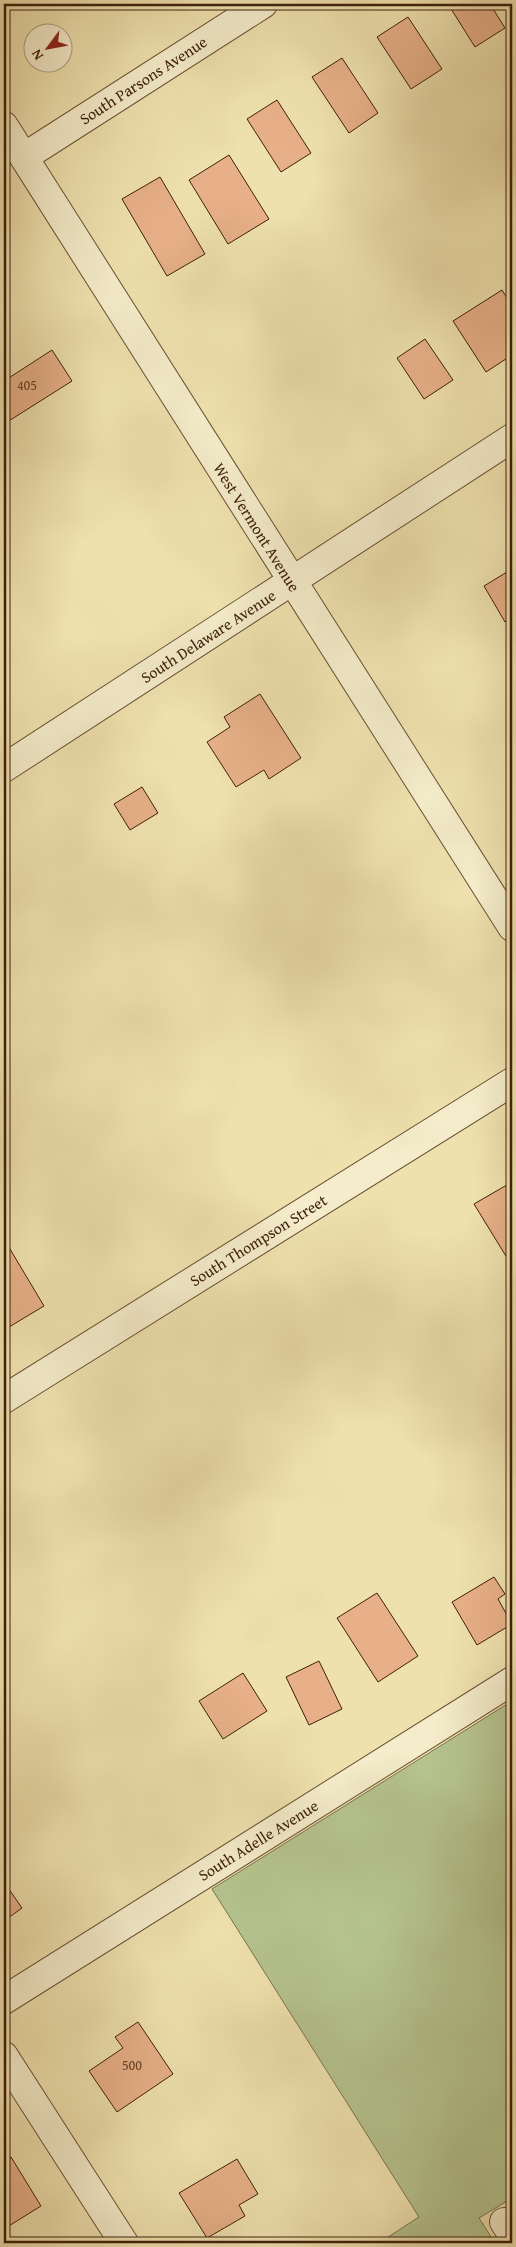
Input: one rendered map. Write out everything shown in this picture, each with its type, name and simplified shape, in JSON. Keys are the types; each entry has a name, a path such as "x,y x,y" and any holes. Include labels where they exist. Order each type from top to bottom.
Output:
{"street":[{"name":"South Parsons Avenue","path":"24,157 262,4"},
{"name":"West Vermont Avenue","path":"4,126 512,927"},
{"name":"South Delaware Avenue","path":"4,768 512,438"},
{"name":"South Thompson Street","path":"4,1399 512,1082"},
{"name":"South Adelle Avenue","path":"4,2000 512,1680"},
{"path":"4,2056 124,2243"}],"green space":[{"path":"512,1701 512,2198 479,2218 495,2243 379,2243 419,2217 212,1889"}],"building":[{"path":"448,4 490,4 505,28 475,47"},
{"path":"408,17 442,69 411,89 377,37"},
{"path":"342,58 378,113 349,133 312,77"},
{"path":"277,100 311,153 281,172 247,119"},
{"path":"229,155 269,219 228,244 189,180"},
{"path":"160,177 205,254 167,276 122,199"},
{"path":"502,290 512,306 512,355 486,372 453,321"},
{"path":"425,339 453,380 424,399 397,358"},
{"path":"52,350 72,381 4,424 4,381"},
{"path":"512,569 512,617 505,622 484,586"},
{"path":"260,694 301,758 269,779 264,770 236,787 207,742 230,727 224,717"},
{"path":"142,787 158,813 130,830 114,804"},
{"path":"512,1182 512,1266 474,1204"},
{"path":"4,1239 44,1306 4,1330"},
{"path":"494,1577 505,1594 498,1599 512,1624 477,1645 452,1602"},
{"path":"377,1593 418,1656 378,1682 337,1618"},
{"path":"319,1661 342,1709 309,1725 286,1677"},
{"path":"243,1673 267,1711 223,1739 199,1701"},
{"path":"4,1882 22,1908 4,1921"},
{"path":"138,2022 173,2074 117,2112 89,2071 123,2048 115,2037"},
{"path":"11,2157 41,2206 4,2229 4,2161"},
{"path":"237,2159 258,2194 239,2205 245,2216 207,2238 179,2193"}]}
